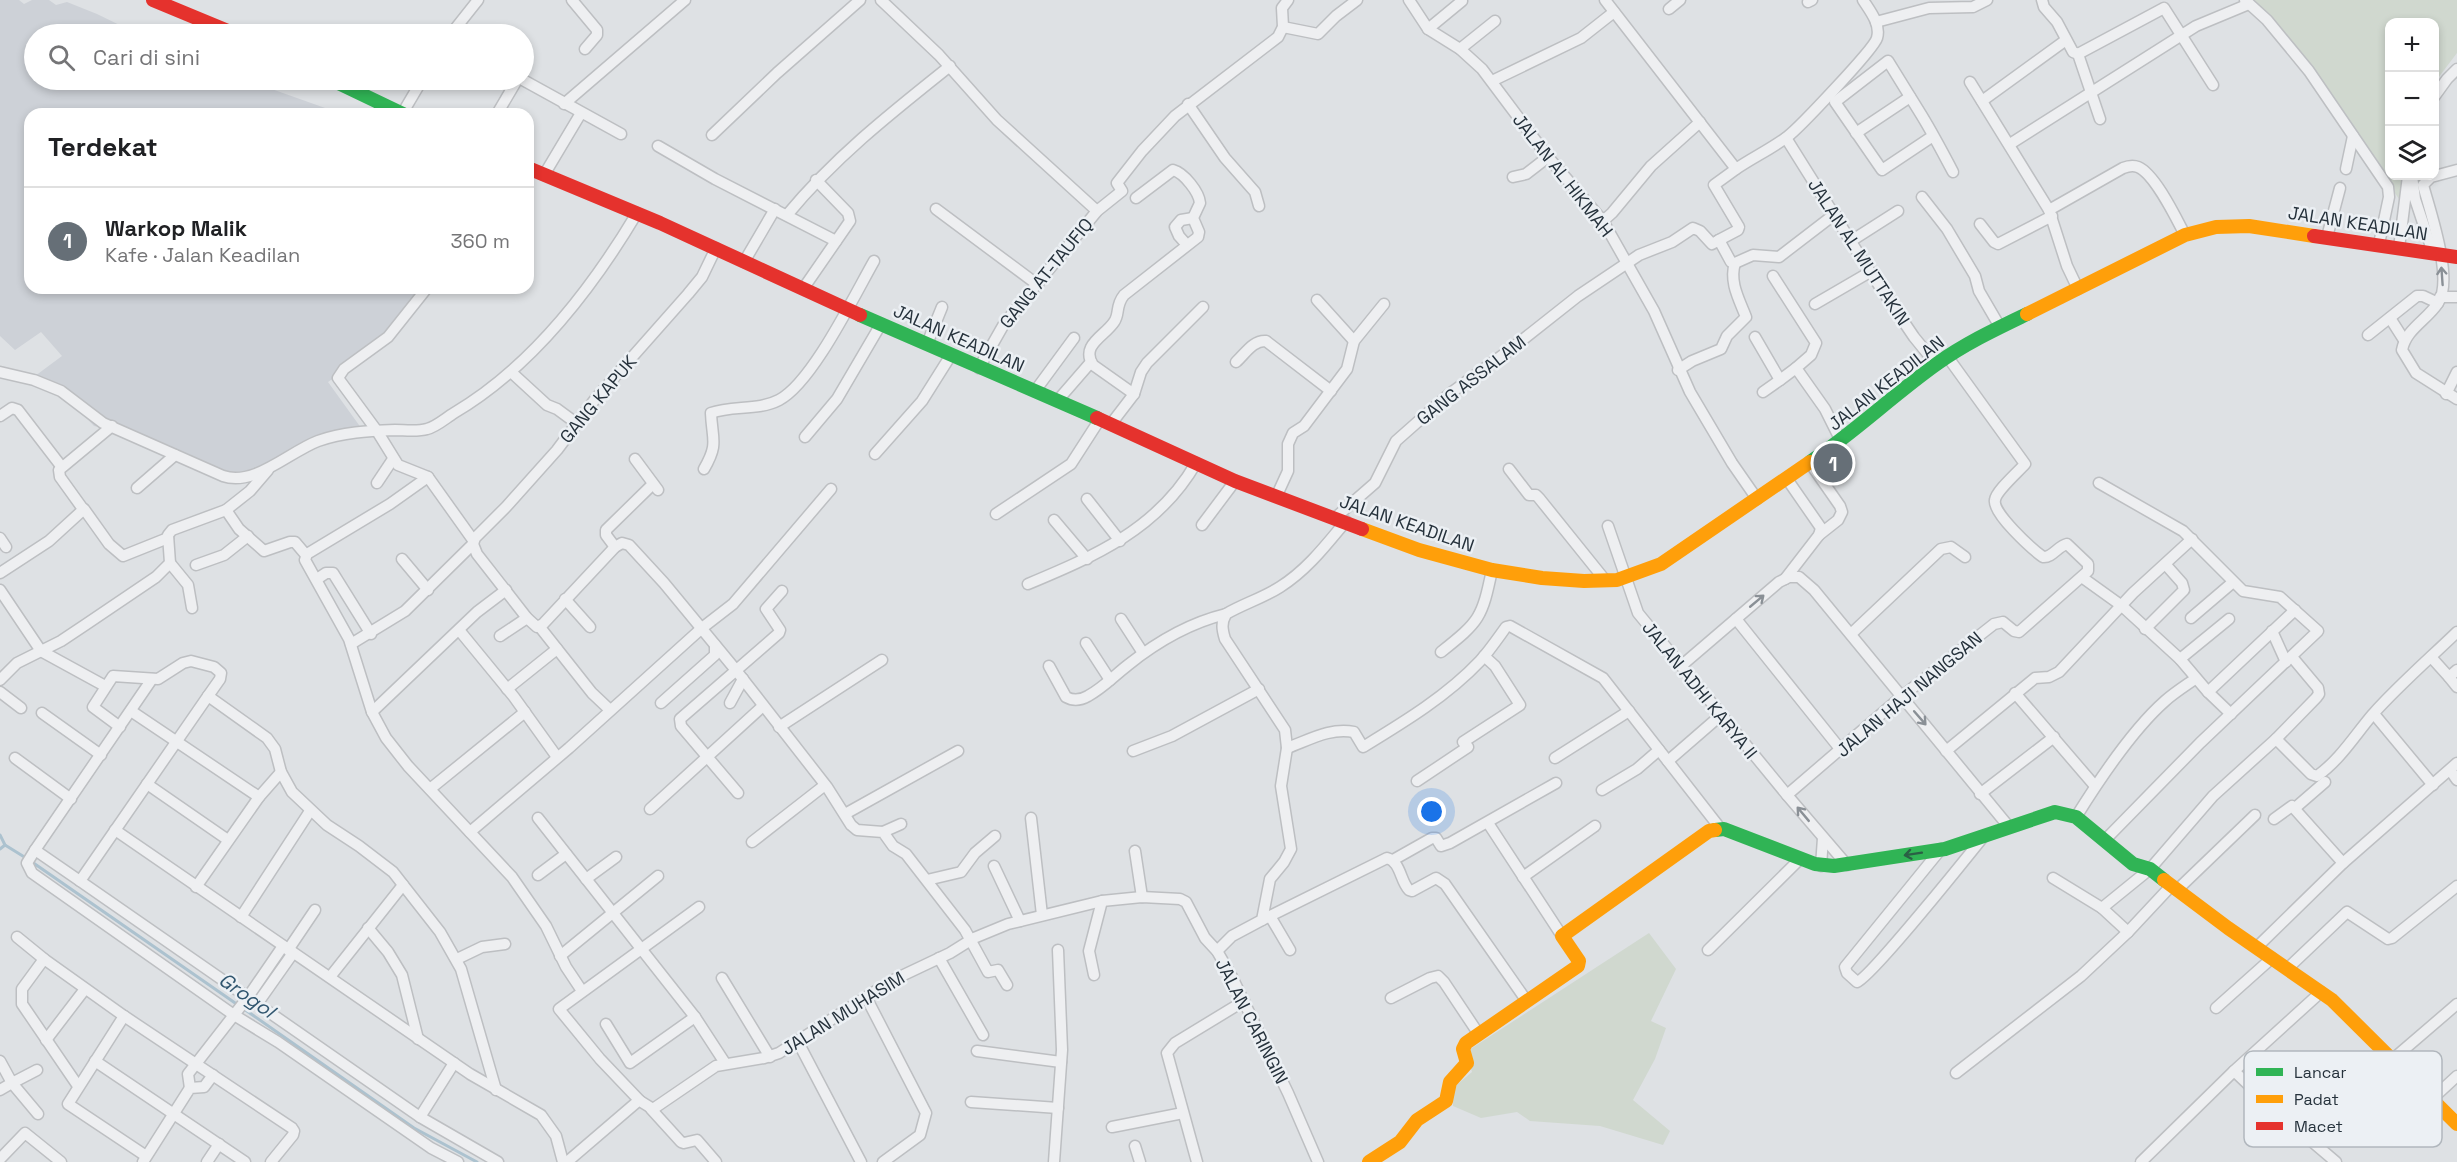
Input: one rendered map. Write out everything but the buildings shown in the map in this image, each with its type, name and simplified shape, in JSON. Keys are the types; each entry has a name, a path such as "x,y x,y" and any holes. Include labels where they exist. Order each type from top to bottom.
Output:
{"main road":[{"path":"153,0 211,24"},
{"path":"353,90 390,108"},
{"name":"JALAN KEADILAN","path":"534,171 637,213 712,258 744,262 927,344 949,359 979,368 1060,401 1194,467 1277,495 1419,550 1492,570 1542,578 1605,580 1626,578 1672,558 1846,437 1942,360 2000,327 2185,235 2216,227 2248,226 2457,257"},
{"path":"1370,1162 1400,1142 1417,1120 1446,1101 1451,1080 1467,1063 1464,1045 1579,964 1562,936 1709,831 1720,828 1821,866 1847,865 1941,849 2048,813 2055,812 2076,818 2133,864 2150,869 2321,992 2384,1051"},
{"path":"2442,1109 2457,1124"}],"street":[{"path":"460,24 478,0"},
{"path":"572,0 597,30 597,35 585,49"},
{"path":"564,104 685,0"},
{"path":"712,135 777,73 860,0"},
{"path":"881,0 950,66 997,120 1097,211"},
{"path":"1259,206 1255,192 1225,158 1188,104 1281,33 1282,8 1288,0"},
{"path":"1283,27 1318,33 1358,0"},
{"name":"JALAN AL HIKMAH","path":"1409,0 1428,29 1460,49 1492,81 1548,157 1603,221 1654,311 1678,370 1717,440 1757,500"},
{"path":"1605,0 1736,169"},
{"path":"1669,9 1680,0"},
{"path":"1831,98 1877,40 1876,22 1863,0"},
{"path":"1876,22 1929,8 1973,7 1987,0"},
{"path":"2042,0 2044,7 2057,22 2073,52 2078,54 2100,119"},
{"path":"1428,29 1462,1"},
{"path":"2010,144 2205,22 2247,2 2267,20 2309,70 2388,187 2389,197 2379,244"},
{"path":"2078,54 2163,8 2213,85"},
{"path":"1492,81 1581,38 1614,12"},
{"path":"1460,49 1495,21"},
{"path":"1982,101 2066,40"},
{"path":"1735,263 1731,262 1719,240 1738,230 1738,227 1714,185 1786,138 1831,98 1887,61 1953,172"},
{"path":"787,215 816,180 875,126 950,66"},
{"path":"2439,91 2457,69"},
{"path":"1970,82 2051,213 2067,266 2078,289"},
{"path":"534,86 621,134"},
{"path":"406,108 416,90"},
{"path":"501,108 511,90"},
{"path":"1856,134 1910,97"},
{"path":"1831,98 1882,170 1933,136"},
{"name":"GANG AT-TAUFIQ","path":"979,368 996,335 1097,211 1122,192 1117,183 1160,131 1188,104"},
{"path":"544,175 581,113"},
{"path":"1603,221 1651,166 1700,122"},
{"path":"2346,169 2353,136"},
{"name":"JALAN AL MUTTAKIN","path":"1786,138 1870,272 1914,337 1942,360"},
{"path":"658,146 715,179 836,241"},
{"path":"1514,177 1526,174 1548,157"},
{"path":"1980,224 1998,244 2123,168 2136,166 2141,168 2163,194 2185,235"},
{"path":"2457,170 2431,177 2423,185 2443,285 2439,300 2404,340 2402,350 2416,373 2457,399"},
{"path":"1060,401 1092,364 1092,344 1115,321 1120,300 1199,235 1193,218 1200,203 1199,197 1176,171 1170,171 1136,198"},
{"path":"803,290 850,221 850,216 816,180"},
{"path":"2399,248 2409,180"},
{"path":"2411,180 2415,199 2437,254"},
{"path":"2327,237 2340,188"},
{"path":"1922,197 1947,229 1975,276 1979,291 2000,327"},
{"path":"744,262 775,209"},
{"path":"936,209 1038,285"},
{"path":"1851,241 1898,211"},
{"path":"0,372 34,380 61,391 97,419 175,455 237,479 251,476 301,449 329,438 352,432 427,429 477,399 512,372 564,316 625,235 637,213"},
{"path":"1735,263 1753,255 1779,257 1835,214"},
{"path":"1187,245 1175,227 1181,220 1193,218"},
{"name":"GANG ASSALAM","path":"1341,519 1375,483 1391,448 1418,420 1448,394 1511,349 1557,311 1639,255 1672,242 1693,228 1700,231 1712,244 1719,240"},
{"name":"GANG KAPUK","path":"351,644 371,634 405,611 473,542 557,450 576,423 688,294 712,258"},
{"path":"704,469 713,453 714,445 711,413 768,405 799,386 874,261"},
{"path":"1678,370 1692,361 1721,350 1727,336 1746,316 1734,286 1735,263"},
{"path":"1815,304 1870,272"},
{"path":"1763,393 1811,355 1816,343 1773,276"},
{"path":"422,294 388,337 338,375 339,382 377,430 393,459 404,469 428,477 473,542 477,554 533,626 539,626 615,547 622,543 632,548 716,645 825,784 857,830 883,832 901,824"},
{"path":"2368,334 2417,296 2439,300 2457,297"},
{"path":"1317,300 1354,341"},
{"path":"1277,495 1288,471 1288,444 1293,434 1304,426 1347,369 1354,341 1384,304"},
{"path":"927,344 942,307"},
{"path":"996,514 1069,466 1105,422 1134,394 1141,372 1147,363 1203,307"},
{"path":"2390,318 2404,340"},
{"path":"805,437 837,399 881,324"},
{"path":"1755,337 1780,380"},
{"path":"1035,391 1074,338"},
{"path":"1236,363 1259,340 1266,341 1330,391"},
{"path":"875,454 922,401 949,359"},
{"path":"1942,360 2025,464 1998,492 1995,507 2001,516 2043,557 2050,556 2060,546 2067,544 2073,548 2088,564 2088,571 2083,578 2122,606 2180,659 2195,679 2230,714"},
{"path":"1092,364 1134,394"},
{"path":"1796,368 1846,437"},
{"path":"512,372 547,405 557,409 576,423"},
{"path":"2446,394 2457,372"},
{"path":"0,416 12,408 18,410 61,466 60,477 83,509 109,544 123,556 168,538"},
{"path":"61,466 112,426"},
{"path":"137,488 175,455"},
{"path":"377,483 393,459"},
{"path":"615,547 606,535 606,530 656,487 635,459"},
{"path":"1681,666 1785,579 1820,535 1838,520 1842,512 1840,506 1810,463"},
{"path":"192,608 188,585 170,563 168,538 170,532 174,528 226,510 250,491 272,465"},
{"path":"1028,584 1087,559 1120,541 1148,521 1194,467"},
{"path":"1509,469 1529,495 1536,495 1539,498 1605,580"},
{"path":"306,555 390,504 428,477"},
{"path":"1787,479 1820,523 1820,535"},
{"path":"1202,525 1235,481"},
{"path":"2099,483 2158,515 2192,539 2232,583 2249,593 2280,597 2318,631 2230,714 2105,840"},
{"path":"470,832 569,748 702,628 740,598 831,489"},
{"path":"1087,499 1120,541"},
{"path":"0,573 49,541 83,509"},
{"path":"226,510 237,526 264,551 295,542 306,555 306,562 351,644 372,712 386,738 504,868 532,904 582,991"},
{"path":"1048,666 1061,689 1071,700 1086,698 1143,653 1179,630 1226,614 1279,588 1300,573 1318,555 1341,519"},
{"path":"1054,520 1087,559"},
{"name":"JALAN ADHI KARYA II","path":"1608,526 1635,609 1847,865"},
{"path":"196,565 224,555 248,536"},
{"path":"1946,751 2034,678 2049,677 2059,672 2133,593 2192,539"},
{"path":"1851,634 1941,549 1951,546 1965,557"},
{"path":"402,559 428,590"},
{"path":"0,680 17,663 85,625 156,577 170,563"},
{"path":"2145,629 2184,590 2166,565"},
{"path":"1441,652 1476,622 1485,601 1492,570"},
{"path":"316,579 330,571 333,573 371,634"},
{"path":"1785,579 1794,576 1803,579 1851,634 1980,794 2010,827"},
{"name":"JALAN HAJI NANGSAN","path":"1787,795 1901,697 1994,624 2003,622 2014,632 2019,632 2083,578"},
{"path":"2191,618 2232,583"},
{"path":"0,590 41,651 105,686"},
{"path":"372,712 477,612 506,590"},
{"path":"738,793 681,726 680,718 779,633 780,630 766,607 782,591"},
{"path":"565,599 590,627"},
{"path":"2208,693 2295,610"},
{"path":"1226,614 1222,625 1225,639 1285,730 1287,748 1281,786 1291,849 1287,858 1270,879 1266,918 1290,950"},
{"path":"500,636 526,618"},
{"path":"1121,619 1143,653"},
{"path":"1736,619 1841,750"},
{"path":"2180,659 2229,619"},
{"path":"539,626 592,693 610,710"},
{"path":"1287,748 1334,731 1345,730 1354,732 1363,747 1425,707 1484,656 1506,627 1510,626 1597,673 1720,828"},
{"path":"459,630 525,712 557,757"},
{"path":"2102,908 2150,869 2213,796 2276,739 2319,694 2318,688 2289,660 2272,631"},
{"path":"2276,739 2311,774 2317,776 2350,744 2374,714 2457,632"},
{"path":"1086,643 1110,680"},
{"path":"661,703 715,655 716,645"},
{"path":"507,689 557,650"},
{"path":"1417,781 1468,747 1463,742 1520,705 1495,666 1484,656"},
{"path":"2431,657 2453,674 2457,687"},
{"path":"779,727 882,660"},
{"path":"80,881 208,696 219,679 220,673 217,668 205,663 188,662 163,677 152,679 115,675 105,686 93,709 120,727"},
{"path":"152,679 27,866 32,873 444,1159 458,1162"},
{"path":"730,703 743,679"},
{"path":"2076,818 2095,786 2164,701 2195,679"},
{"path":"1133,751 1172,736 1259,689"},
{"path":"0,692 21,708"},
{"path":"2015,693 2095,786"},
{"path":"208,696 267,738 278,754 281,772 292,792 327,825 376,858 403,885 435,925 457,959 496,1090"},
{"path":"650,809 764,706"},
{"path":"131,711 259,796"},
{"path":"1554,758 1629,711"},
{"path":"430,789 525,712"},
{"path":"42,713 101,756"},
{"path":"2374,714 2433,785"},
{"path":"1668,761 1721,715"},
{"path":"1980,794 2054,737"},
{"path":"1602,790 1637,769 1659,750"},
{"path":"845,814 958,751"},
{"path":"15,758 71,799"},
{"path":"2257,947 2343,863 2453,766 2457,780"},
{"path":"196,887 259,796 281,772"},
{"path":"2295,808 2325,782"},
{"path":"1556,783 1488,823 1562,936"},
{"path":"147,784 228,840"},
{"path":"752,842 825,784"},
{"path":"2274,819 2289,807 2295,808 2343,863"},
{"path":"241,917 310,811"},
{"path":"1956,1073 2046,1005 2255,815"},
{"path":"538,818 695,1017 725,1063"},
{"path":"1031,818 1042,915"},
{"name":"JALAN CARINGIN","path":"1318,1162 1279,1074 1217,951 1232,936 1387,858 1393,860 1426,840 1436,838 1444,846 1488,823"},
{"path":"1523,877 1595,826"},
{"path":"115,830 418,1039 496,1090 530,1107 547,1121 556,1136 565,1162 640,1101"},
{"path":"883,832 893,846 910,859 927,880 971,940 987,972 998,970 1007,985"},
{"path":"927,880 961,872 975,853 995,836"},
{"path":"1941,849 1845,967 1847,973 1857,981 1863,979 1885,955 1984,836"},
{"path":"1821,866 1823,838"},
{"path":"1135,851 1142,897"},
{"path":"538,875 566,854"},
{"path":"31,857 80,881 420,1117 498,1162"},
{"path":"586,879 616,857"},
{"path":"1708,950 1800,859"},
{"path":"1393,860 1409,890 1412,891 1436,878 1446,884 1526,1000"},
{"path":"994,867 1020,921"},
{"path":"560,956 658,876"},
{"path":"2053,878 2102,908 2128,932"},
{"path":"330,977 403,885"},
{"path":"2288,968 2347,912 2388,939 2457,886"},
{"name":"JALAN MUHASIM","path":"651,1109 708,1070 725,1063 770,1057 798,1042 893,980 971,940 1020,921 1102,901 1142,897 1179,898 1186,902 1205,938 1217,951"},
{"path":"1094,975 1089,951 1102,901"},
{"path":"699,907 559,1009 600,1059 681,1142 701,1141 716,1162"},
{"path":"124,1016 78,1086 69,1106 144,1159 190,1088 188,1076 235,1014 250,1001 315,910"},
{"path":"368,928 388,952 402,975 418,1039"},
{"path":"17,937 85,989 294,1130 293,1135 272,1162"},
{"path":"457,959 482,947 506,944"},
{"path":"1054,1162 1061,1062 1058,950"},
{"path":"939,958 983,1035"},
{"path":"2216,1008 2272,958"},
{"path":"44,959 21,993 25,1010 78,1086"},
{"path":"1391,998 1438,976 1478,1033"},
{"path":"722,978 770,1057"},
{"path":"46,1040 85,989"},
{"path":"2256,1051 2321,992"},
{"path":"866,997 926,1113 920,1135 883,1162"},
{"path":"1197,1162 1168,1059 1169,1048 1244,1001"},
{"path":"2401,1051 2457,1004"},
{"path":"606,1024 630,1063 695,1017"},
{"path":"798,1042 861,1162"},
{"path":"977,1051 1061,1062"},
{"path":"0,1061 12,1083 38,1114"},
{"path":"95,1061 245,1162"},
{"path":"2141,1162 2244,1062"},
{"path":"420,1117 454,1063"},
{"path":"0,1090 36,1070"},
{"path":"2234,1071 2244,1081"},
{"path":"190,1088 204,1088 213,1075"},
{"path":"2442,1090 2457,1076"},
{"path":"971,1102 1058,1108"},
{"path":"1112,1127 1183,1113"},
{"path":"0,1159 25,1133 61,1162"},
{"path":"207,1162 219,1144"},
{"path":"1135,1146 1140,1162"},
{"path":"2318,1147 2336,1162"}],"shaded area":[{"path":"0,0 19,0 24,4 32,0 49,0 56,5 67,2 118,24 24,24 24,90 274,90 325,108 24,108 24,294 427,294 397,335 328,382 364,432 316,447 238,483 122,432 94,426 73,404 31,379 62,356 41,332 15,350 0,336"},
{"path":"2247,0 2457,0 2457,53 2439,77 2439,18 2385,18 2385,179 2319,82"},
{"path":"2386,180 2419,180 2422,195 2399,199"},
{"path":"1649,933 1676,969 1651,1021 1666,1028 1655,1059 1633,1100 1670,1131 1663,1145 1600,1126 1530,1121 1517,1112 1481,1118 1453,1106 1453,1088 1472,1072 1466,1052"}],"waterway":[{"name":"Grogol","path":"0,835 5,845"},
{"name":"Grogol","path":"0,849 5,845 26,858"},
{"name":"Grogol","path":"32,862 238,1005"},
{"name":"Grogol","path":"244,1009 414,1128 477,1162"}],"traffic: fast":[{"path":"353,90 390,108"},
{"path":"1810,462 1949,356 2027,314"},
{"path":"860,315 1097,418"},
{"path":"1715,830 1724,829 1815,864 1834,866 1945,849 2055,812 2076,817 2133,864 2150,869 2164,880"}],"traffic: slow":[{"path":"2027,314 2185,235 2216,227 2249,226 2314,236"},
{"path":"1362,529 1419,550 1492,570 1542,578 1584,581 1617,580 1661,564 1810,462"},
{"path":"1369,1162 1400,1142 1417,1120 1446,1101 1450,1082 1467,1063 1463,1049 1466,1043 1578,966 1579,961 1562,936 1709,831 1715,830"},
{"path":"2164,880 2228,928 2332,1000 2383,1051"},
{"path":"2442,1109 2457,1124"}],"traffic: jam":[{"path":"153,0 211,24"},
{"path":"534,170 660,223 860,315"},
{"path":"2314,236 2457,257"},
{"path":"1097,418 1235,481 1362,529"}],"place":[{"name":"Warkop Malik","path":"1833,463"}]}
